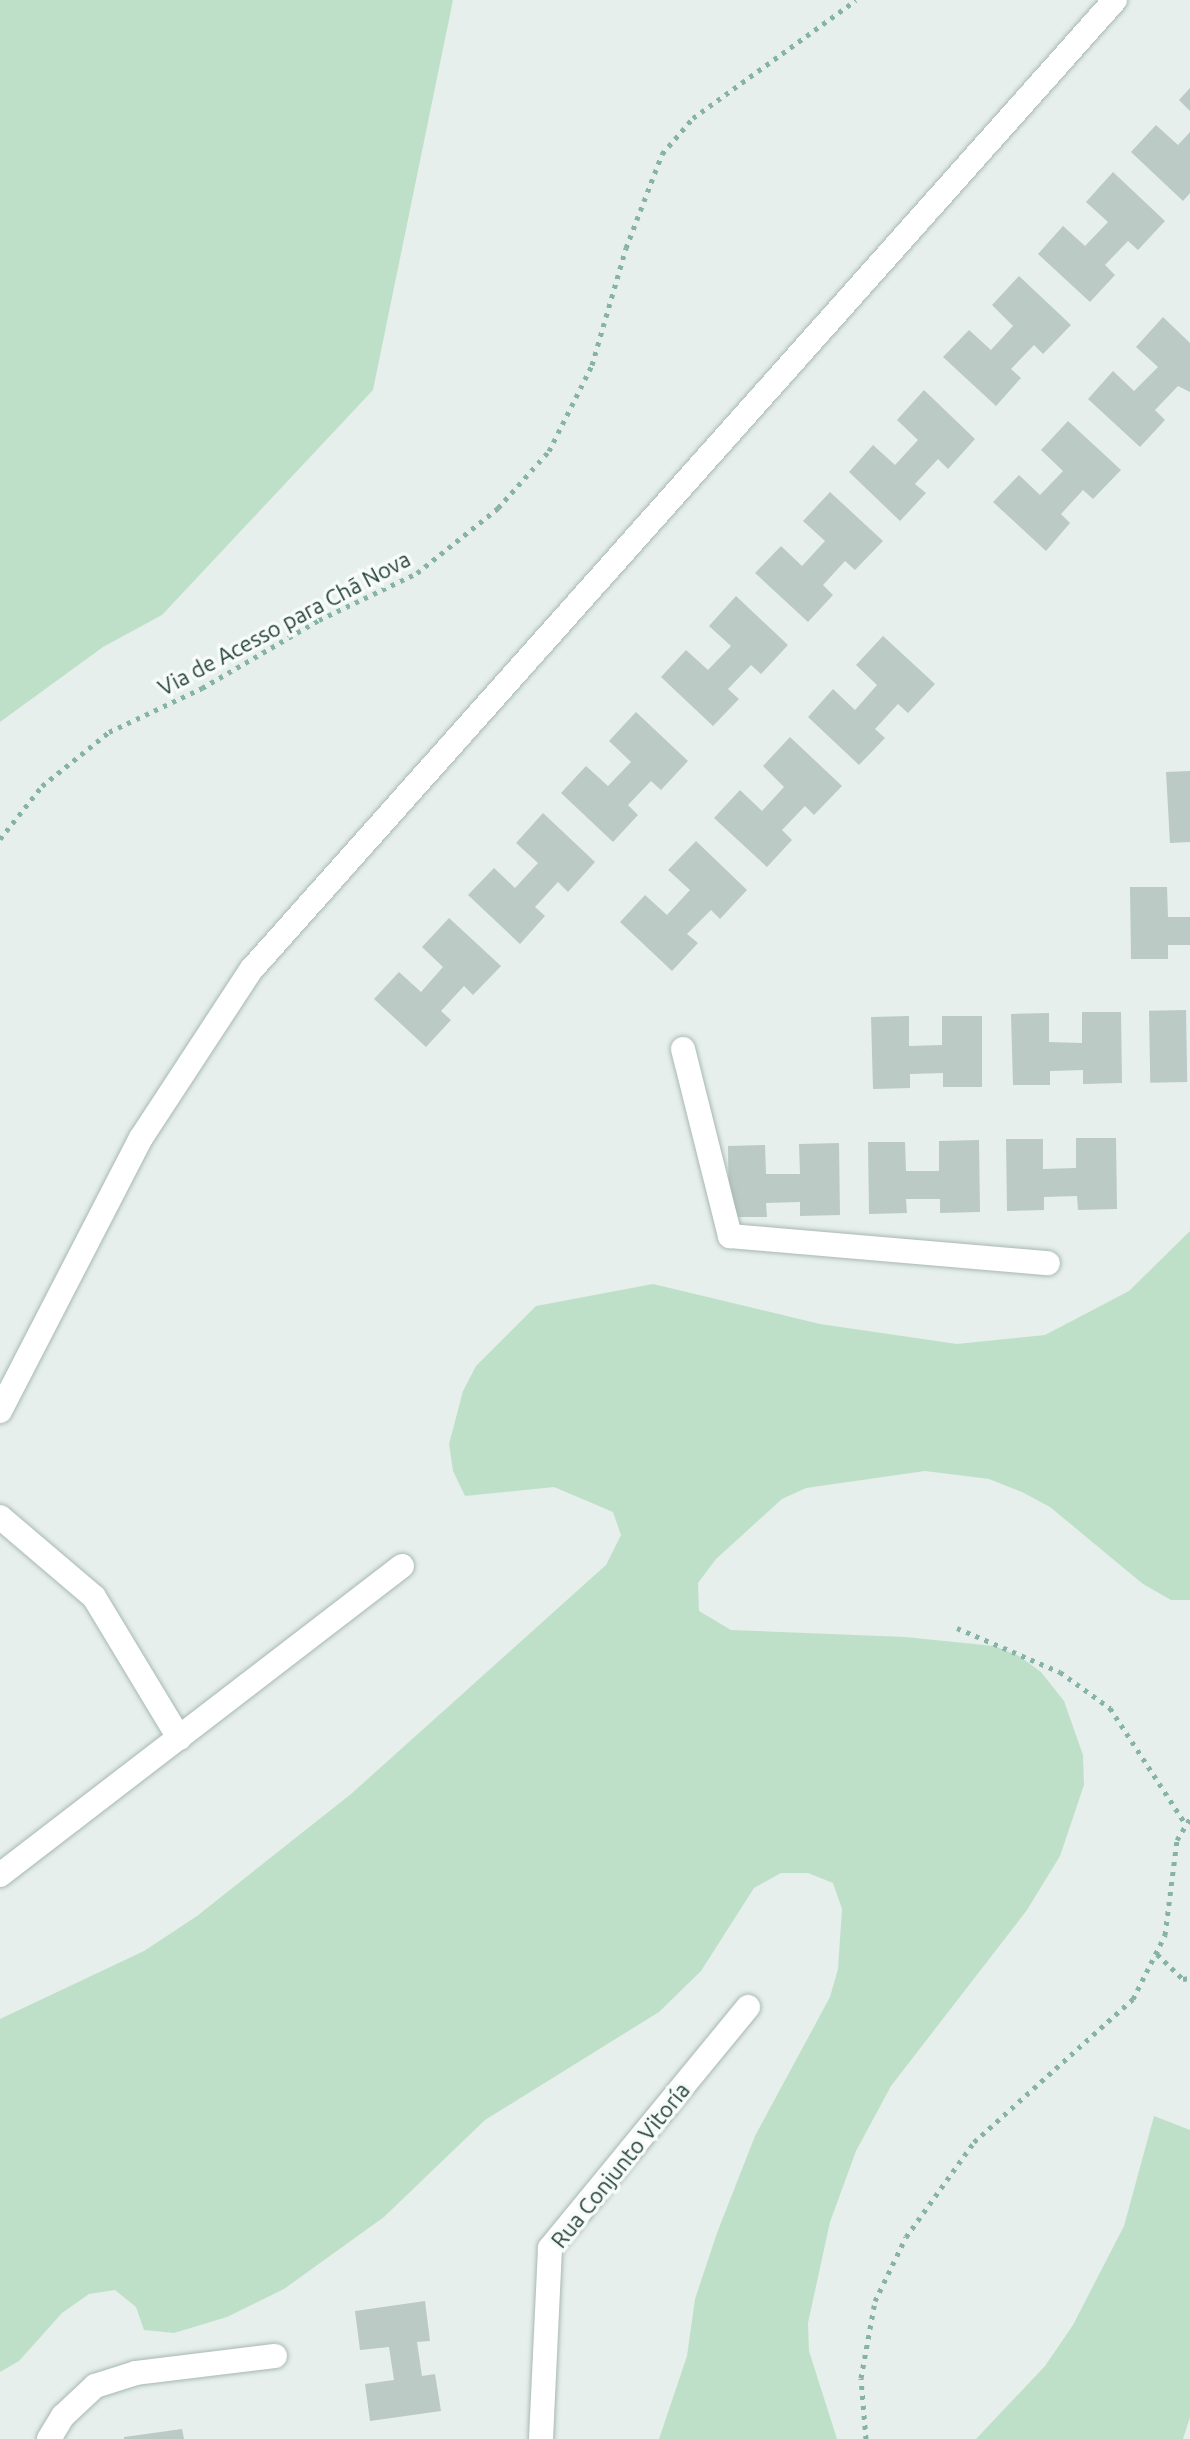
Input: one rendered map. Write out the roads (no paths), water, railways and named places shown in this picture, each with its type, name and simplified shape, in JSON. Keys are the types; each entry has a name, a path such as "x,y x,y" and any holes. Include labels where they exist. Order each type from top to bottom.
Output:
{"street":[{"path":"0,1411 141,1138 251,970 1115,0"},
{"path":"683,1049 730,1236 1048,1263"},
{"path":"0,1517 94,1597 179,1738"},
{"path":"0,1875 402,1566"},
{"name":"Rua Conjunto Vitoría","path":"541,2439 550,2248 748,2007"},
{"path":"49,2439 63,2416 95,2386 136,2373 275,2356"}]}
